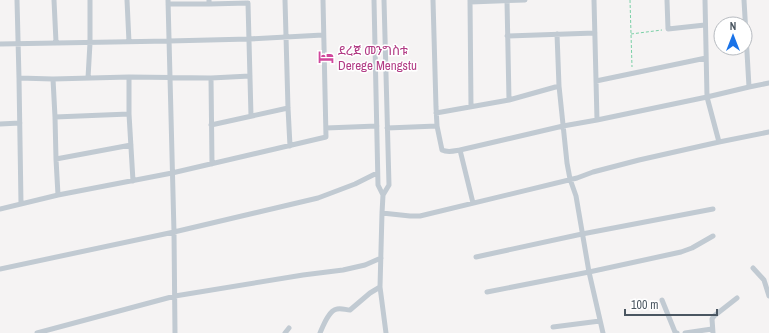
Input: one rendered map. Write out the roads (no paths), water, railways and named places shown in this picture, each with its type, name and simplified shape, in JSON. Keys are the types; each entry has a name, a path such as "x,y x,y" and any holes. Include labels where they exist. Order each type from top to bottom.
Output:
{"street":[{"path":"17,0 21,204"},
{"path":"54,0 56,42"},
{"path":"88,78 90,0"},
{"path":"126,0 129,42"},
{"path":"285,0 290,146"},
{"path":"0,208 172,173 326,137 323,0"},
{"path":"374,0 377,173 378,185 383,196"},
{"path":"384,0 389,185 383,196 380,287 386,333"},
{"path":"433,0 436,113 442,150 445,152 748,87 769,84"},
{"path":"470,107 470,1 525,0"},
{"path":"594,0 597,120"},
{"path":"667,0 668,30 705,25"},
{"path":"704,0 707,97 719,142"},
{"path":"744,0 748,87"},
{"path":"507,1 509,100"},
{"path":"175,333 168,2 248,2 251,116"},
{"path":"507,36 594,33"},
{"path":"557,34 559,86 567,162 570,179 576,196 589,272 603,333"},
{"path":"0,44 249,39 323,35"},
{"path":"596,81 706,58"},
{"path":"19,78 211,78 250,76"},
{"path":"129,77 129,114 133,181"},
{"path":"211,78 212,164"},
{"path":"53,79 58,195"},
{"path":"436,113 509,100 559,86"},
{"path":"211,126 288,108"},
{"path":"55,117 129,114"},
{"path":"0,124 20,123"},
{"path":"326,128 376,126"},
{"path":"387,128 438,126"},
{"path":"382,213 420,216 570,179 639,160 769,132"},
{"path":"56,159 131,145"},
{"path":"460,150 473,203"},
{"path":"0,269 174,232 318,198 355,184 377,173"},
{"path":"476,257 582,234 713,209"},
{"path":"487,292 682,252 713,236"},
{"path":"37,333 175,296 342,270 365,265 381,258"},
{"path":"753,268 764,280 769,296"},
{"path":"320,333 332,311 340,308 348,311 350,310 370,293 380,287"},
{"path":"685,333 713,331 712,319 714,316 737,298"},
{"path":"662,300 675,332 677,333"},
{"path":"553,327 600,321"},
{"path":"285,333 289,328"}],"place":[{"name":"ደረጀ መንግስቱ Derege Mengstu","path":"326,57"}]}
